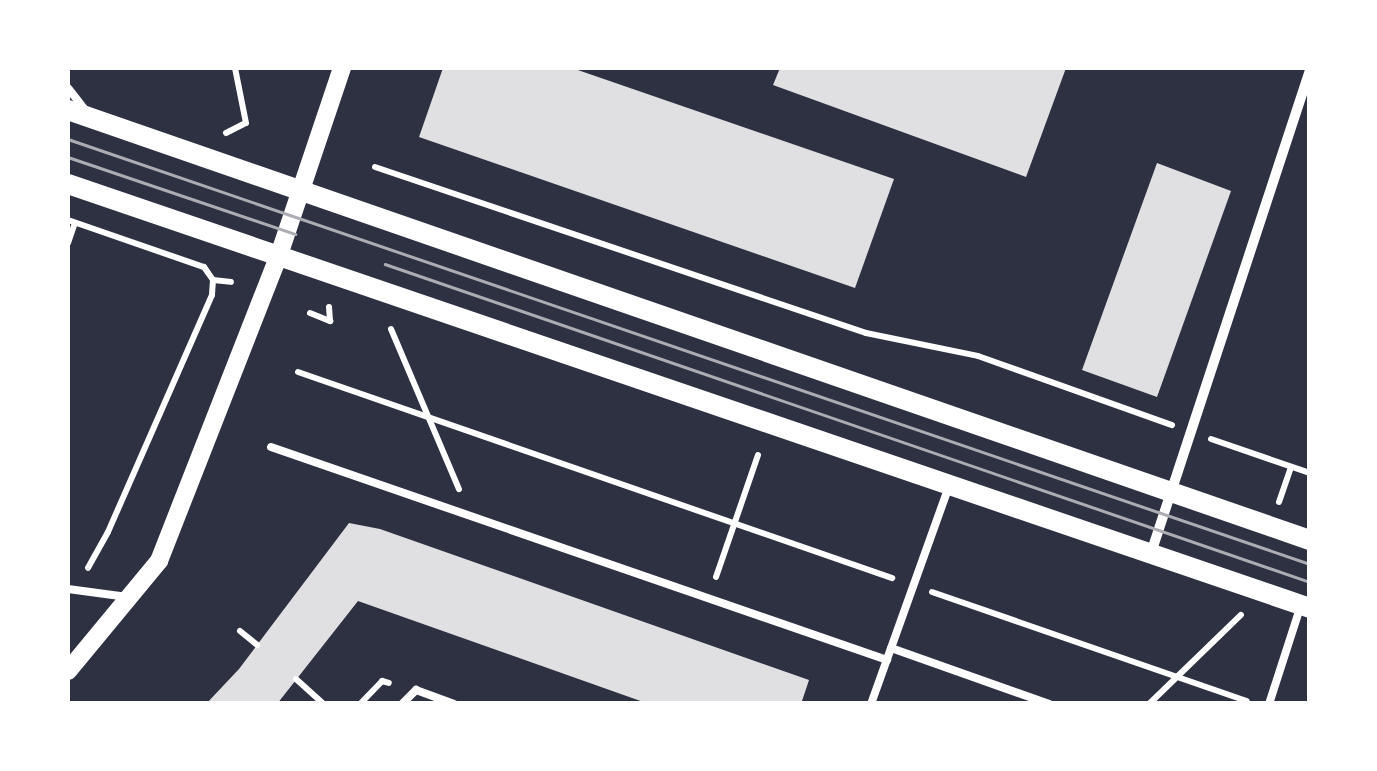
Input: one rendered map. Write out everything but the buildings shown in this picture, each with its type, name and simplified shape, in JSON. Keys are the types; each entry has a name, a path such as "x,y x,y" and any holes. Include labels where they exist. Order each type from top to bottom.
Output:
{"main road":[{"path":"68,110 1310,540"},
{"path":"68,184 1305,607"}],"street":[{"path":"68,671 159,561 279,255 342,68"},
{"path":"1152,553 1310,70"}],"lane":[{"path":"68,88 93,119"},
{"path":"272,447 887,660"},
{"path":"872,704 950,485"},
{"path":"71,590 130,598"},
{"path":"1269,704 1305,607"},
{"path":"892,648 1049,704"},
{"path":"402,704 416,690 454,704"}],"path":[{"path":"226,133 246,123 235,68"},
{"path":"375,167 866,333 978,356 1172,425"},
{"path":"68,243 72,221 204,267 213,280 212,295 108,532 71,590"},
{"path":"213,280 231,282"},
{"path":"310,313 330,321 330,307"},
{"path":"391,330 470,516"},
{"path":"298,372 1255,704"},
{"path":"1210,438 1310,474"},
{"path":"708,598 758,455"},
{"path":"1277,508 1291,467"},
{"path":"1149,704 1240,619 1244,609"},
{"path":"240,631 256,645"},
{"path":"296,679 324,704"},
{"path":"360,704 382,681"}],"tram line":[{"path":"68,139 1310,564"},
{"path":"68,157 295,234"},
{"path":"385,264 1310,582"}]}
